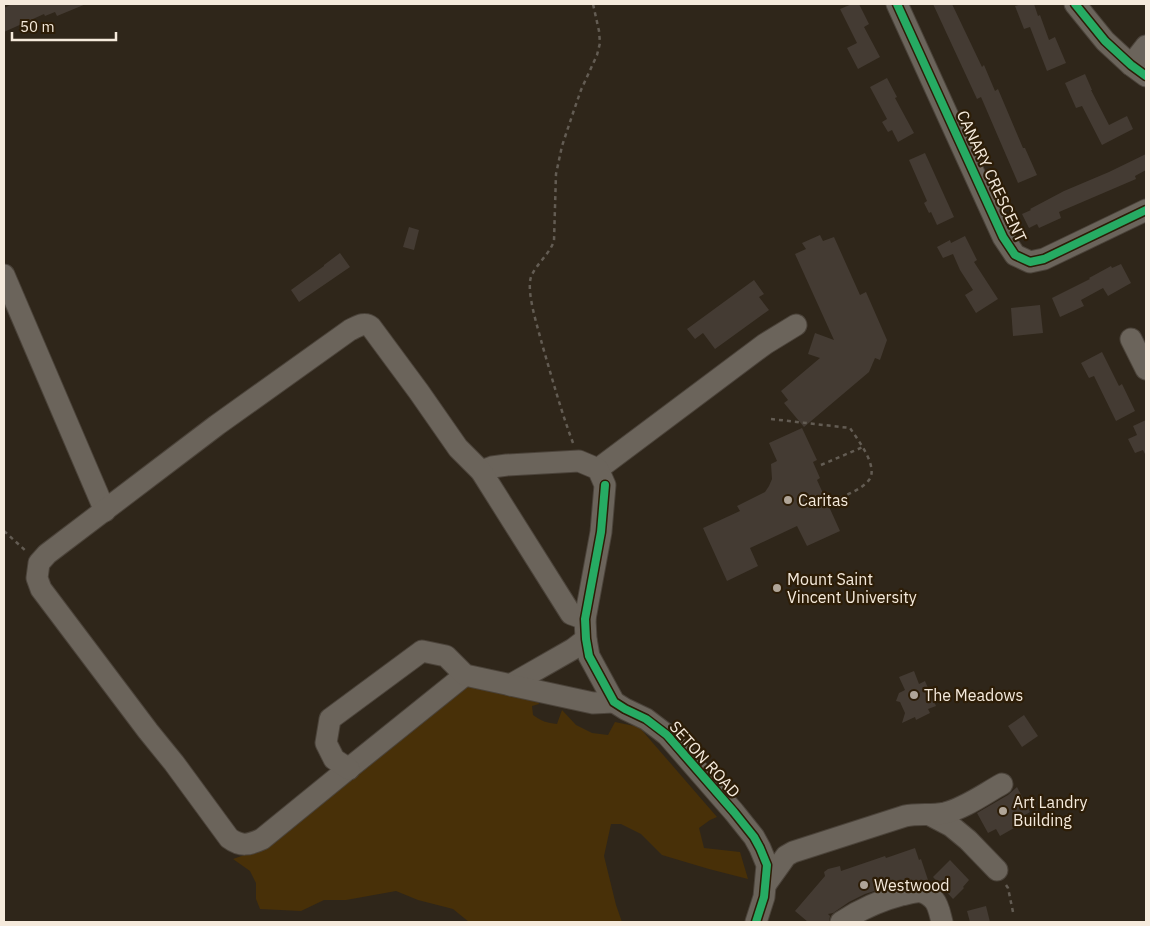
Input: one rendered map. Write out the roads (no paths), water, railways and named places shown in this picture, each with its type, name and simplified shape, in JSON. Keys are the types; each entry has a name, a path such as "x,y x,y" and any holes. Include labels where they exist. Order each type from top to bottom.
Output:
{"street":[{"name":"CANARY CRESCENT","path":"897,4 1003,237 1015,255 1030,262 1044,259 1146,210"},
{"path":"1075,4 1105,42 1139,71 1146,46"},
{"path":"4,275 105,511"},
{"path":"465,675 262,839 247,845 236,843 227,835 41,589 37,578 39,563 47,554 217,424 350,330 368,324 458,448 481,471 565,606 586,629"},
{"path":"481,471 507,465 594,472 765,344 796,325"},
{"path":"1132,339 1146,369"},
{"path":"349,769 334,759 326,743 330,718 422,650 446,656 465,675 593,703 614,702 589,656 586,629 601,532 594,472"},
{"path":"510,685 573,648 586,629"},
{"name":"SETON ROAD","path":"614,702 646,719 667,735 754,837 767,865 764,896 756,922"},
{"path":"766,884 786,856 793,852 905,816 944,813 959,808 1002,784"},
{"path":"930,815 951,826 997,870"},
{"path":"760,848 772,854 786,856"},
{"path":"841,922 859,910 877,902 921,892 934,900 942,922"}],"place":[{"name":"Caritas","path":"788,500"},
{"name":"Mount Saint Vincent University","path":"777,588"},
{"name":"The Meadows","path":"914,695"},
{"name":"Art Landry Building","path":"1003,811"},
{"name":"Westwood","path":"864,885"}]}
